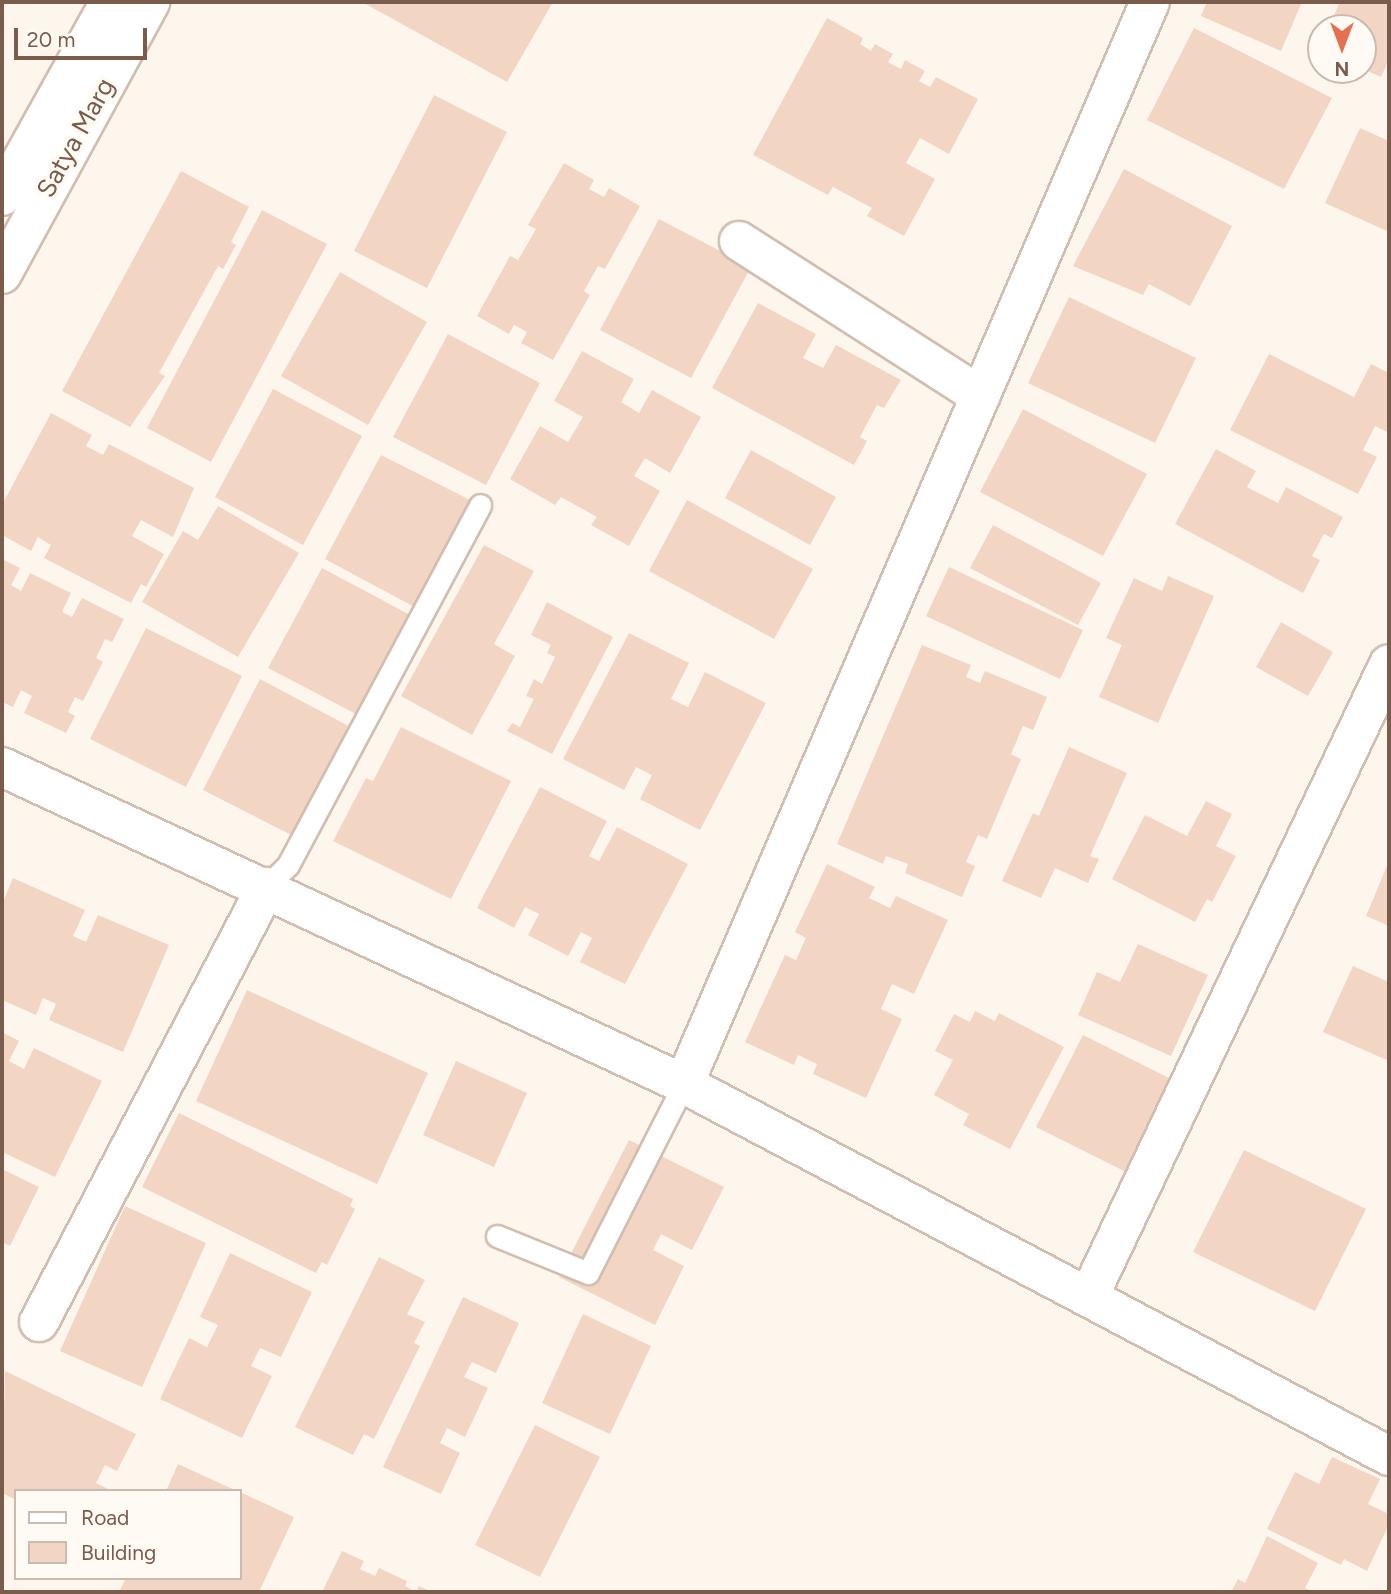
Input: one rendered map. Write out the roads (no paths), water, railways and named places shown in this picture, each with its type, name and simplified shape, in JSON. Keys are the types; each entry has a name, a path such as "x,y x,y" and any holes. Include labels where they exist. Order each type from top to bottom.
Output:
{"street":[{"name":"Satya Marg","path":"2,196 110,2"},
{"name":"Satya Marg","path":"2,274 150,2"},
{"path":"684,1084 1150,2"},
{"path":"739,241 980,396"},
{"path":"1090,1294 1389,664"},
{"path":"2,767 266,887 684,1084 1090,1294 1389,1456"},
{"path":"39,1322 266,887"}],"lane":[{"path":"266,887 288,865 480,505"},
{"path":"496,1236 588,1273 684,1084"}]}
